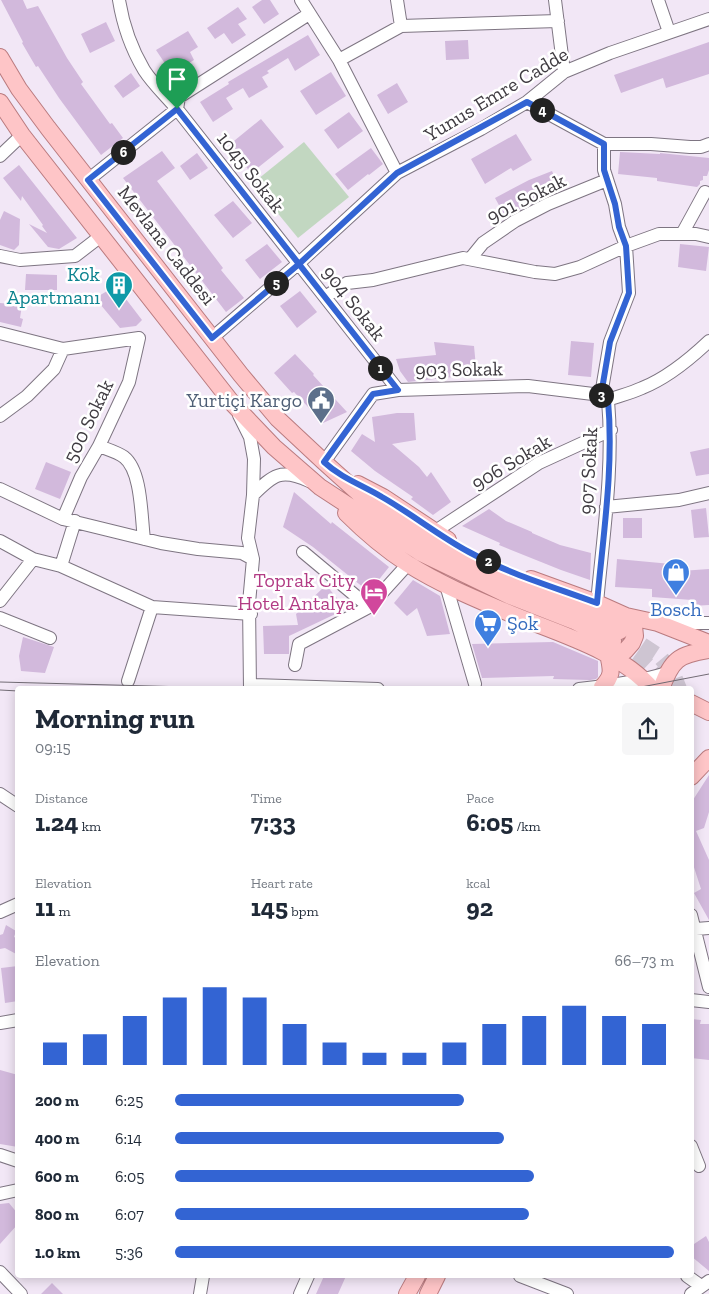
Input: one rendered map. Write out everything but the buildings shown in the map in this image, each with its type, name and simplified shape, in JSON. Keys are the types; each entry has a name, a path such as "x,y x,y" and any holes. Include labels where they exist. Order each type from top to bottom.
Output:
{"main road":[{"name":"Mevlana Caddesi","path":"0,57 19,89 88,180 240,376 278,419 373,506 405,528 473,565 596,617 617,635"},
{"path":"0,102 22,135 234,404 274,447 320,487 369,535 408,564 446,585 617,635 658,623 709,643"},
{"path":"336,473 383,497 434,532 471,553 514,573 597,603 617,635 629,669 647,683 663,685 671,667 681,657 709,650"},
{"path":"320,487 421,553 510,596 574,621 617,635"},
{"path":"603,686 610,679 617,635"},
{"path":"694,704 709,712"},
{"path":"694,774 709,758"},
{"path":"407,1294 415,1278"},
{"path":"428,1294 436,1278"}],"street":[{"name":"1045 Sokak","path":"119,0 122,19 131,45 145,70 299,264"},
{"path":"300,0 339,60 397,173"},
{"path":"397,0 401,26"},
{"path":"555,0 564,72"},
{"path":"658,0 669,32"},
{"path":"88,180 177,109 179,97 309,14"},
{"name":"Yunus Emre Cadde","path":"212,338 299,264 397,173 527,102 564,72 610,53 709,19"},
{"path":"339,60 401,26 558,21"},
{"path":"527,102 604,144 650,144 690,147 701,147 709,144"},
{"path":"0,156 22,135"},
{"name":"907 Sokak","path":"597,603 611,430 604,397 610,342 629,293 626,246 619,227 615,204 606,180 604,144"},
{"name":"901 Sokak","path":"470,259 483,243 514,222 548,204 606,180"},
{"path":"682,234 705,192"},
{"path":"325,297 348,283 373,280 462,258 535,272 556,274 580,267 626,246 659,234 709,237"},
{"path":"0,256 20,260 75,256 101,236"},
{"name":"904 Sokak","path":"299,264 398,390"},
{"path":"0,333 63,349 54,369 27,396 0,416"},
{"name":"500 Sokak","path":"61,566 69,520 81,477 99,446 129,382 139,338 63,349"},
{"name":"903 Sokak","path":"324,462 373,394 398,390 528,386 604,397 644,388 674,370 709,341"},
{"path":"234,404 250,437 254,459 253,495 248,538 253,558 250,603 250,685 282,686"},
{"name":"906 Sokak","path":"434,532 539,463 611,430"},
{"path":"99,446 124,457 133,469 144,539"},
{"path":"253,495 270,479 287,474 295,475 320,487"},
{"path":"0,489 69,520 144,539 198,549 242,553 253,558"},
{"path":"606,507 679,500 709,493"},
{"path":"0,541 33,559 61,566 152,607 251,614"},
{"path":"303,552 369,607"},
{"path":"0,601 33,559"},
{"path":"295,665 299,644 369,607 408,564"},
{"path":"446,585 475,684"},
{"path":"128,681 152,607"},
{"path":"0,618 50,638"},
{"path":"658,623 709,623"},
{"path":"613,686 647,683"},
{"path":"0,794 15,804"},
{"path":"0,912 15,905"},
{"path":"694,923 709,987"},
{"path":"696,929 709,928"},
{"path":"694,1000 709,1002"},
{"path":"0,1023 15,1020"},
{"path":"694,1153 700,1166"},
{"path":"0,1155 15,1160"},
{"path":"0,1194 15,1191"},
{"path":"0,1272 21,1294"},
{"path":"200,1294 203,1278"},
{"path":"300,1294 307,1278"},
{"path":"525,1278 567,1294"},
{"path":"690,1278 701,1287"}],"green space":[{"path":"304,142 349,197 298,238 253,183"}],"tunnel":[{"path":"622,632 660,657 672,671 678,686"},
{"path":"615,642 649,667 663,686"}],"tram line":[{"path":"647,686 709,674"},
{"path":"0,682 150,686"},
{"path":"0,690 15,691"}],"place":[{"name":"Kök Apartmanı","path":"119,309"},
{"name":"Yurtiçi Kargo","path":"321,424"},
{"name":"Bosch","path":"676,596"},
{"name":"Toprak City Hotel Antalya","path":"374,616"},
{"name":"Şok","path":"488,647"}],"route":[{"path":"177,109 88,180 212,338 299,264 397,173 481,129 527,102 604,144 606,180 615,204 619,227 626,246 629,293 610,342 604,368 601,395 608,400 611,430 597,603 514,573 471,553 434,532 383,497 336,473 324,462 373,394 398,390 299,264 177,109"}]}
